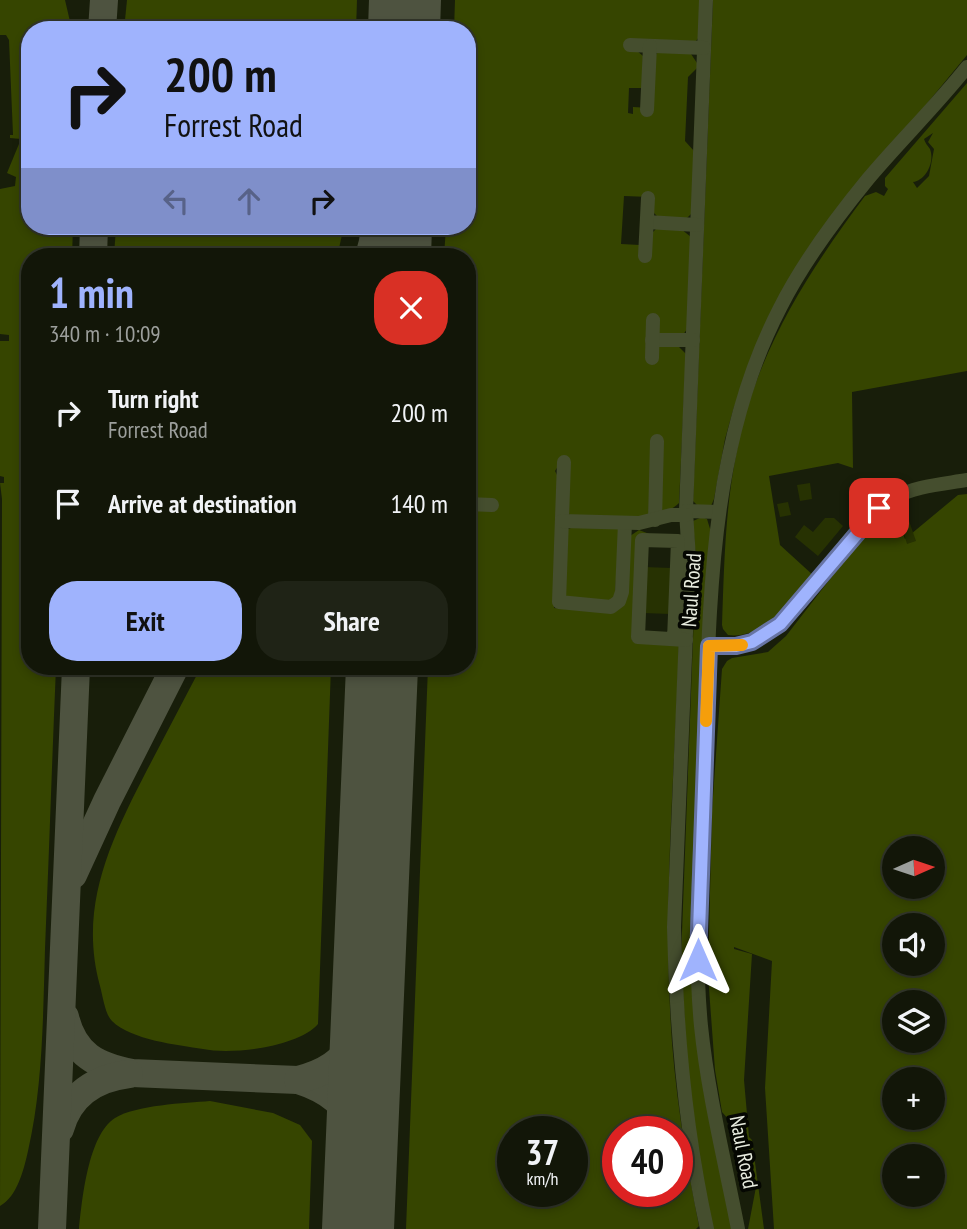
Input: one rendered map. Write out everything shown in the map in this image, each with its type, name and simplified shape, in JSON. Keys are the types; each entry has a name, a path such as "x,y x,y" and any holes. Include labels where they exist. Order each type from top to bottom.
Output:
{"street":[{"path":"680,639 689,559 686,513 706,0"},
{"path":"630,45 704,48"},
{"path":"648,110 650,46"},
{"name":"Naul Road","path":"738,1229 708,1077 699,1006 698,936 709,646 719,512 734,430 753,366 781,306 828,233 868,179 967,67"},
{"path":"645,256 648,198"},
{"path":"647,222 697,225"},
{"path":"652,358 653,320"},
{"path":"652,340 693,340"},
{"path":"655,520 657,440"},
{"path":"564,462 559,602 611,607 619,601 622,592 625,523"},
{"path":"709,646 736,646 752,642 780,624 860,528 879,508 894,498 967,480"},
{"path":"476,504 492,505"},
{"path":"562,521 639,523 671,515 719,512"},
{"path":"680,639 638,637 642,540 678,541 680,639 675,976 682,1088 707,1229"}],"green space":[{"path":"0,0 65,0 70,21 21,21 21,139 10,138 10,135 13,135 9,40 6,35 0,35"},
{"path":"127,0 357,0 356,21 125,21"},
{"path":"455,0 700,0 699,37 696,41 636,50 643,56 642,88 629,88 628,113 633,114 633,107 651,108 655,56 658,52 691,54 698,67 688,77 685,141 694,151 692,213 686,219 659,218 651,210 650,197 624,196 621,244 640,245 656,229 681,229 691,237 687,329 683,335 659,347 678,346 686,354 679,503 669,510 643,516 570,515 567,511 560,463 555,471 559,479 554,608 611,612 630,536 639,530 652,535 637,536 632,641 679,646 669,873 668,964 680,1116 602,1116 602,1207 693,1207 693,1194 699,1226 696,1229 406,1229 428,675 476,675 476,248 445,248 445,235 476,235 476,21 454,21"},
{"path":"713,0 967,0 967,55 825,227 734,407 711,506 697,505 693,501"},
{"path":"967,83 967,371 852,392 853,468 838,463 769,476 780,545 814,576 765,625 741,635 728,635 722,625 729,497 744,419 755,384 785,318 822,256 865,196 876,192 884,196 888,189 885,186 885,178","holes":["933,133 928,142 934,149 929,176 917,188 913,182 922,178 931,159 930,149 924,139"]},
{"path":"21,139 21,235 73,235 72,248 21,248 21,675 56,675 39,1076 33,1126 24,1166 11,1196 0,1206 0,483 4,483 4,477 0,476 0,341 9,341 9,335 0,334 0,189 15,186 16,177 7,173"},
{"path":"115,235 342,235 339,248 115,248"},
{"path":"967,494 967,1229 774,1229 765,1088 772,961 734,947 752,954 744,1080 749,1137 752,1140 764,1229 748,1229 756,1187 747,1140 722,1112 715,1070 708,975 712,811 722,669 732,658 768,652 786,636 881,513 893,506 905,539 958,495"},
{"path":"702,517 707,519 711,532 694,934 732,1229 713,1229 700,1163 688,1077 681,959 696,560 693,521"},
{"path":"568,529 619,529 615,596 608,602 571,600 565,595"},
{"path":"197,675 331,675 318,1024 309,1032 280,1044 247,1050 215,1051 155,1041 131,1033 112,1021 106,1010 94,957 93,928 102,874 121,822"},
{"path":"210,1101 273,1113 300,1125 312,1141 309,1229 79,1229 88,1169 98,1138 106,1126 115,1118 135,1110"}],"building":[{"path":"810,483 812,499 800,501 797,485"},
{"path":"788,502 791,515 780,517 777,504"},
{"path":"825,518 834,518 843,526 818,556 795,537 804,525 813,532"},
{"path":"909,521 916,541 907,544 901,524"},
{"path":"644,567 671,568 670,614 643,613"}],"taxiway":[{"path":"103,21 104,0"},
{"path":"93,248 94,235"},
{"path":"371,248 375,235"},
{"path":"52,1229 76,675"},
{"path":"73,875 171,675"},
{"path":"65,1017 74,1041 81,1050 108,1067 132,1073 298,1080 335,1099 362,1132"},
{"path":"298,1080 330,1067 368,1031"},
{"path":"60,1129 70,1107 86,1090 95,1084 129,1074"}],"runway":[{"path":"404,21 405,0"},
{"path":"395,248 396,235"},
{"path":"358,1229 382,675"}],"slow traffic":[{"path":"706,721 709,646 742,645"}],"route":[{"path":"698,960 709,646 736,646 752,642 780,624 879,508"}]}
